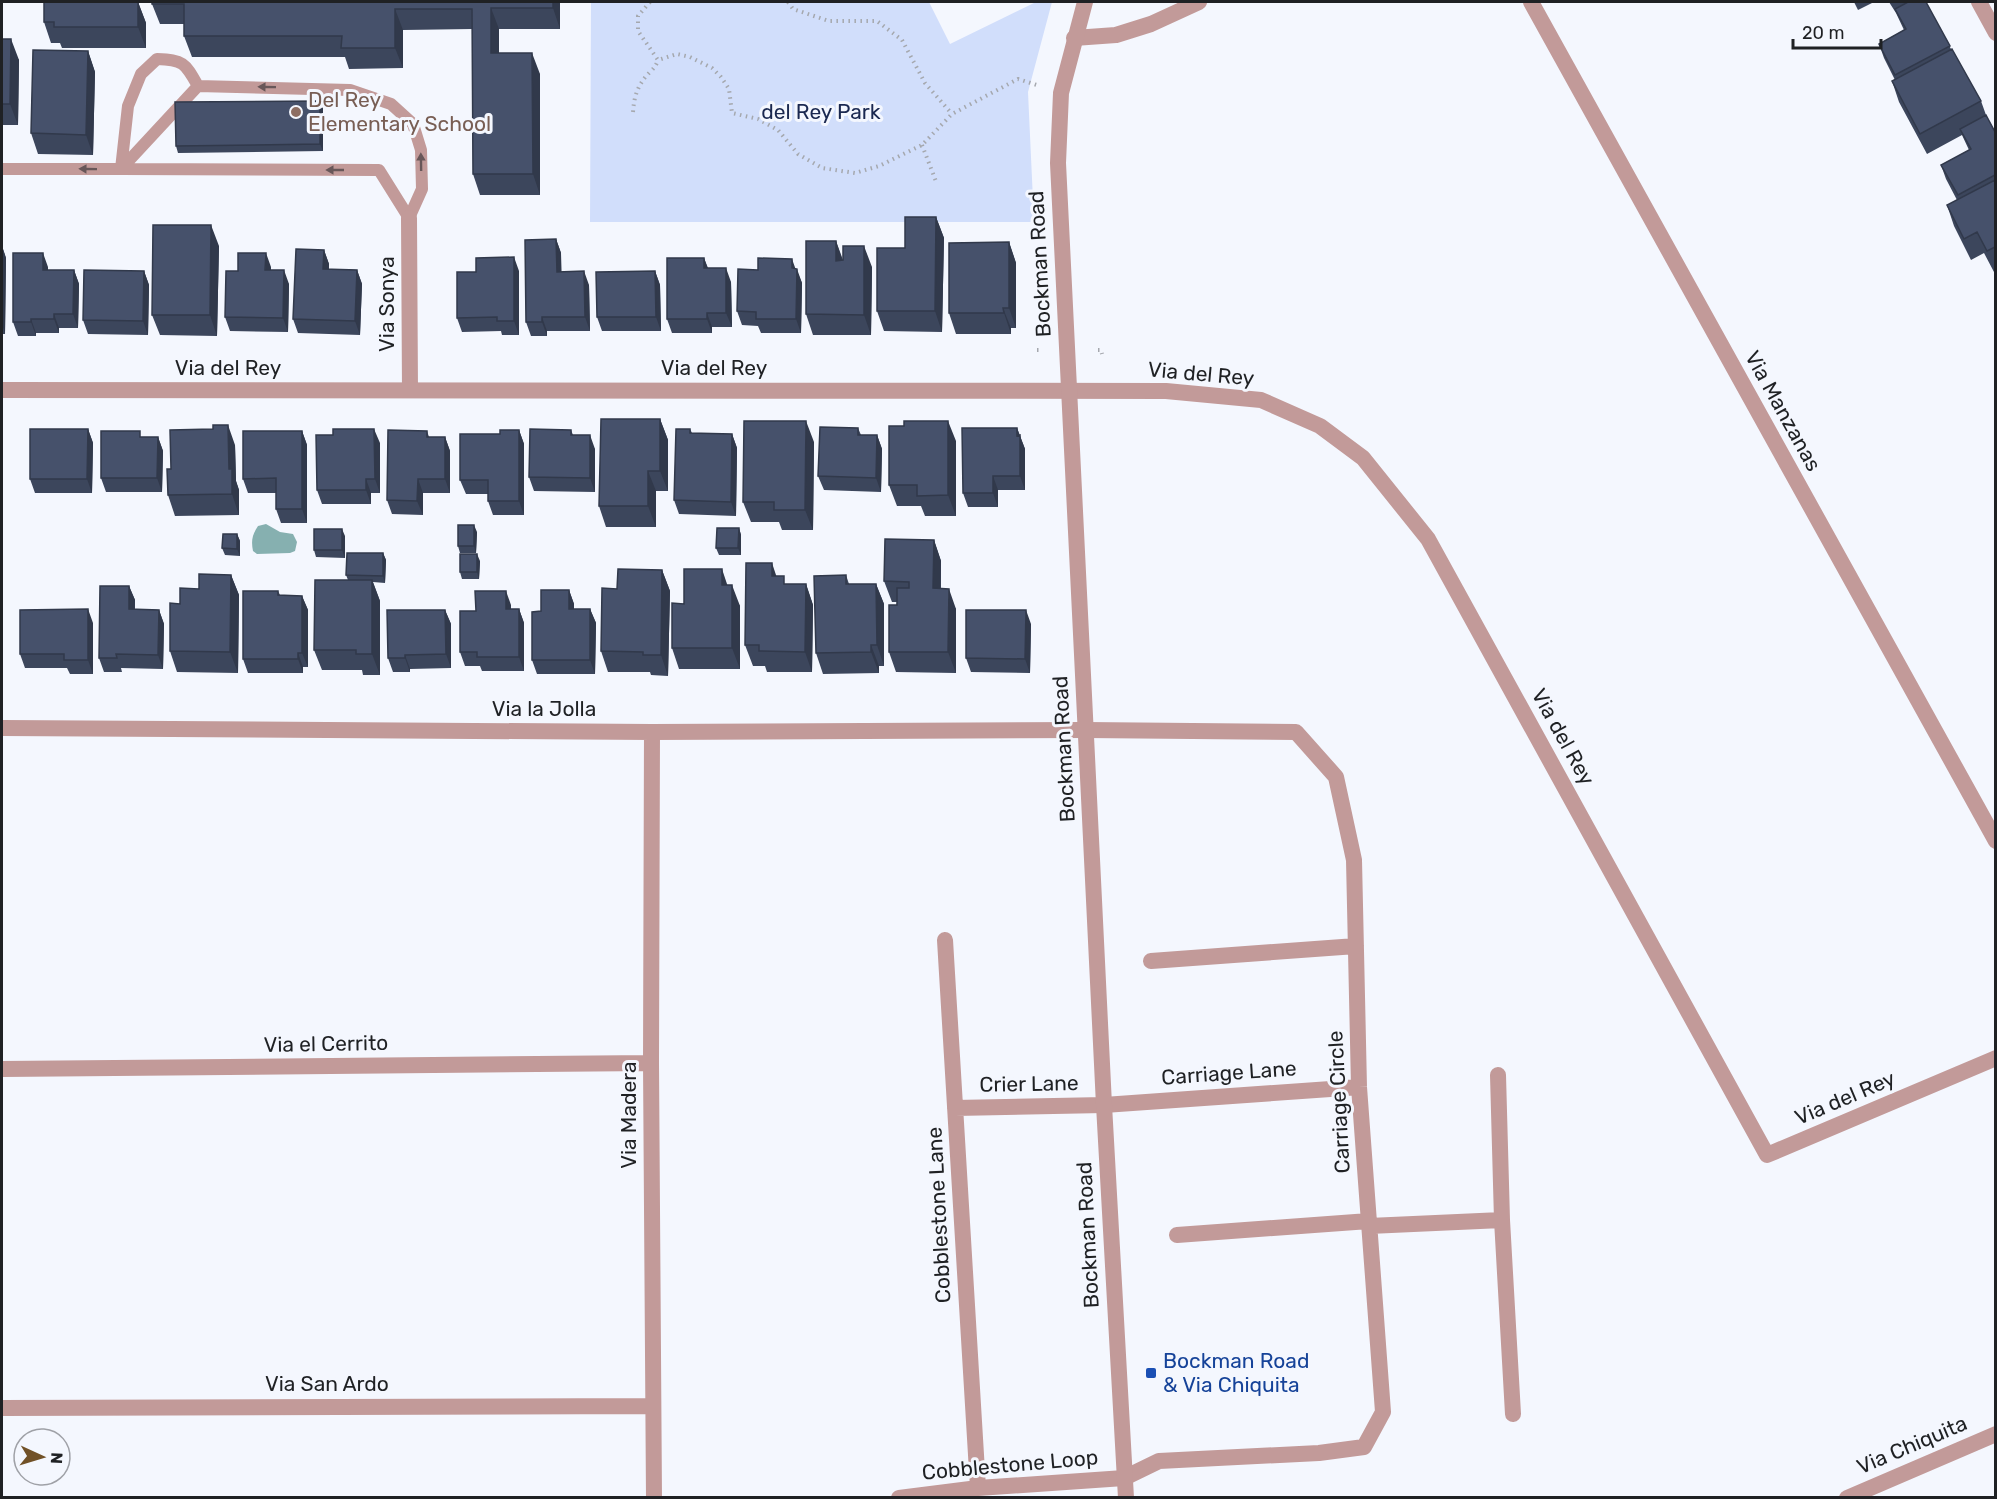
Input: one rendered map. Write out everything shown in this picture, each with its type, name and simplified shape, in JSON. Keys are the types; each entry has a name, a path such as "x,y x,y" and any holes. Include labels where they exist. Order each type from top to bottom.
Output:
{"street":[{"name":"Bockman Road","path":"1085,2 1060,93 1058,163 1104,1105 1126,1497"},
{"path":"1074,38 1110,36 1124,32 1151,24 1199,2"},
{"name":"Via Manzanas","path":"1531,2 1995,842"},
{"path":"1979,2 1995,33"},
{"name":"Via Sonya","path":"409,218 410,390"},
{"name":"Via del Rey","path":"2,390 1166,391 1261,400 1320,426 1364,458 1428,539 1767,1155 1995,1058"},
{"name":"Via la Jolla","path":"2,728 652,732 1086,730"},
{"name":"Carriage Circle","path":"1086,730 1296,732 1336,777 1354,860 1359,1087 1383,1412 1364,1447 1319,1453 1159,1461 1124,1478"},
{"name":"Via Madera","path":"652,732 651,1063 654,1497"},
{"name":"Cobblestone Lane","path":"945,940 978,1488"},
{"path":"1151,961 1356,946"},
{"name":"Via el Cerrito","path":"2,1070 651,1063"},
{"path":"1498,1075 1502,1220 1513,1414"},
{"name":"Carriage Lane","path":"1104,1105 1359,1087"},
{"name":"Crier Lane","path":"955,1108 1104,1105"},
{"path":"1177,1235 1369,1223 1502,1220"},
{"name":"Via San Ardo","path":"2,1408 653,1406"},
{"name":"Via Chiquita","path":"1847,1497 1995,1434"},
{"name":"Cobblestone Loop","path":"899,1497 978,1488 1124,1478"}],"lane":[{"path":"121,169 128,106 141,74 157,59 173,60 186,65 198,86"},
{"path":"121,169 198,86 350,90 391,104 413,124 421,150 422,189 409,218"},
{"path":"2,169 379,170 409,218"}],"path":[{"path":"650,2 639,16 638,31 658,60"},
{"path":"788,2 793,9 829,21 877,21 903,40 925,82 952,114"},
{"path":"658,60 677,54 704,62 721,77 729,89 732,113 758,119 778,130 798,154 822,168 855,173 879,166 922,144 952,114 1018,79 1060,93"},
{"path":"633,112 634,97 640,85 656,67 658,60"},
{"path":"922,144 937,184"}],"green space":[{"name":"del Rey Park","path":"591,2 929,2 950,44 1036,2 1052,2 1028,92 1034,222 590,222"}],"shaded area":[{"path":"266,524 280,532 293,534 297,542 295,551 257,554 253,551 254,532 258,526"}],"building":[{"path":"44,2 138,2 138,27 54,27 54,22 44,22"},
{"path":"152,2 553,2 553,8 491,8 491,53 532,53 533,174 473,174 472,9 395,9 395,48 341,48 342,36 184,36 184,4 152,4"},
{"path":"1908,2 1926,2 1950,46 1895,75 1879,44 1906,29 1895,9"},
{"path":"2,39 11,39 10,104 2,104"},
{"path":"1952,49 1981,101 1920,134 1892,81"},
{"path":"33,50 88,51 86,135 31,133"},
{"path":"320,101 320,144 176,146 175,102"},
{"path":"1986,115 1995,132 1995,175 1958,195 1941,165 1971,149 1960,129"},
{"path":"1995,180 1995,247 1987,251 1977,232 1964,239 1947,205"},
{"path":"905,217 936,217 935,311 877,311 877,248 905,248"},
{"path":"153,225 211,225 210,315 152,315"},
{"path":"556,239 557,272 584,271 585,317 542,317 542,322 526,322 525,240"},
{"path":"806,241 836,241 836,261 843,260 843,246 864,246 864,315 806,314"},
{"path":"1009,242 1009,308 1003,308 1004,313 949,313 949,243"},
{"path":"296,249 324,250 323,269 357,270 355,321 293,319"},
{"path":"13,253 43,253 43,270 74,270 73,314 54,314 54,319 13,322"},
{"path":"238,253 266,253 265,270 284,270 283,318 225,317 226,271 238,271"},
{"path":"514,257 514,321 497,321 497,317 457,318 457,272 476,272 476,258"},
{"path":"667,258 704,258 704,268 726,268 726,313 707,313 707,319 667,319"},
{"path":"758,258 792,259 792,268 797,269 796,319 756,319 756,312 737,311 738,269 758,270"},
{"path":"84,270 144,271 143,321 83,320"},
{"path":"655,271 656,317 597,317 596,272"},
{"path":"601,419 660,419 660,471 648,471 648,506 599,506"},
{"path":"744,421 806,421 805,510 774,510 774,502 743,502"},
{"path":"904,421 948,421 948,495 917,496 917,485 889,485 889,426 904,426"},
{"path":"213,425 228,425 232,494 168,495 167,469 171,469 170,430 213,429"},
{"path":"820,427 858,428 858,435 877,435 876,478 818,476"},
{"path":"962,428 1017,428 1017,436 1020,435 1020,476 993,476 993,493 963,493"},
{"path":"30,429 88,429 87,479 30,479"},
{"path":"333,429 374,429 375,479 366,479 366,490 317,490 316,435 333,435"},
{"path":"530,429 571,430 571,435 590,435 590,478 529,477"},
{"path":"676,429 690,429 690,433 732,434 731,502 674,500"},
{"path":"388,430 427,431 427,437 445,437 445,479 418,479 417,501 387,500"},
{"path":"500,430 519,430 519,501 488,501 488,480 460,480 460,434 500,434"},
{"path":"101,431 140,431 140,437 158,437 157,478 101,478"},
{"path":"243,431 302,431 302,509 276,509 276,478 243,479"},
{"path":"458,525 474,525 474,546 458,546"},
{"path":"717,528 739,528 738,548 716,548"},
{"path":"314,529 342,529 342,550 314,550"},
{"path":"223,534 237,534 237,549 222,548"},
{"path":"885,539 934,540 933,588 949,589 948,652 889,652 889,605 897,605 897,588 909,588 909,582 884,581"},
{"path":"347,553 383,553 383,576 346,575"},
{"path":"460,554 477,554 477,572 460,572"},
{"path":"746,563 772,563 772,576 784,576 784,584 806,584 805,652 759,651 759,645 745,645"},
{"path":"618,569 662,570 661,655 601,651 602,588 617,589"},
{"path":"684,569 722,569 722,585 732,585 732,648 672,648 672,603 684,604"},
{"path":"199,574 231,575 230,652 170,651 170,603 180,604 180,588 199,589"},
{"path":"846,575 846,584 876,584 877,645 871,645 871,652 816,653 814,576"},
{"path":"315,580 372,580 372,654 356,654 356,650 314,650"},
{"path":"100,586 129,586 129,609 159,610 158,655 116,654 117,658 99,658"},
{"path":"541,590 569,590 569,609 590,609 590,660 532,660 532,612 541,611"},
{"path":"243,591 278,591 278,595 302,596 302,653 298,653 298,659 243,659"},
{"path":"475,591 506,591 506,609 519,609 519,657 477,657 477,652 460,652 460,611 476,611"},
{"path":"88,609 88,660 64,660 64,654 20,654 20,610"},
{"path":"387,610 445,610 446,654 405,655 405,658 388,658"},
{"path":"966,610 1026,610 1025,659 966,658"}],"place":[{"name":"Del Rey Elementary School","path":"296,112"},
{"name":"Bockman Road & Via Chiquita","path":"1151,1373"}]}
